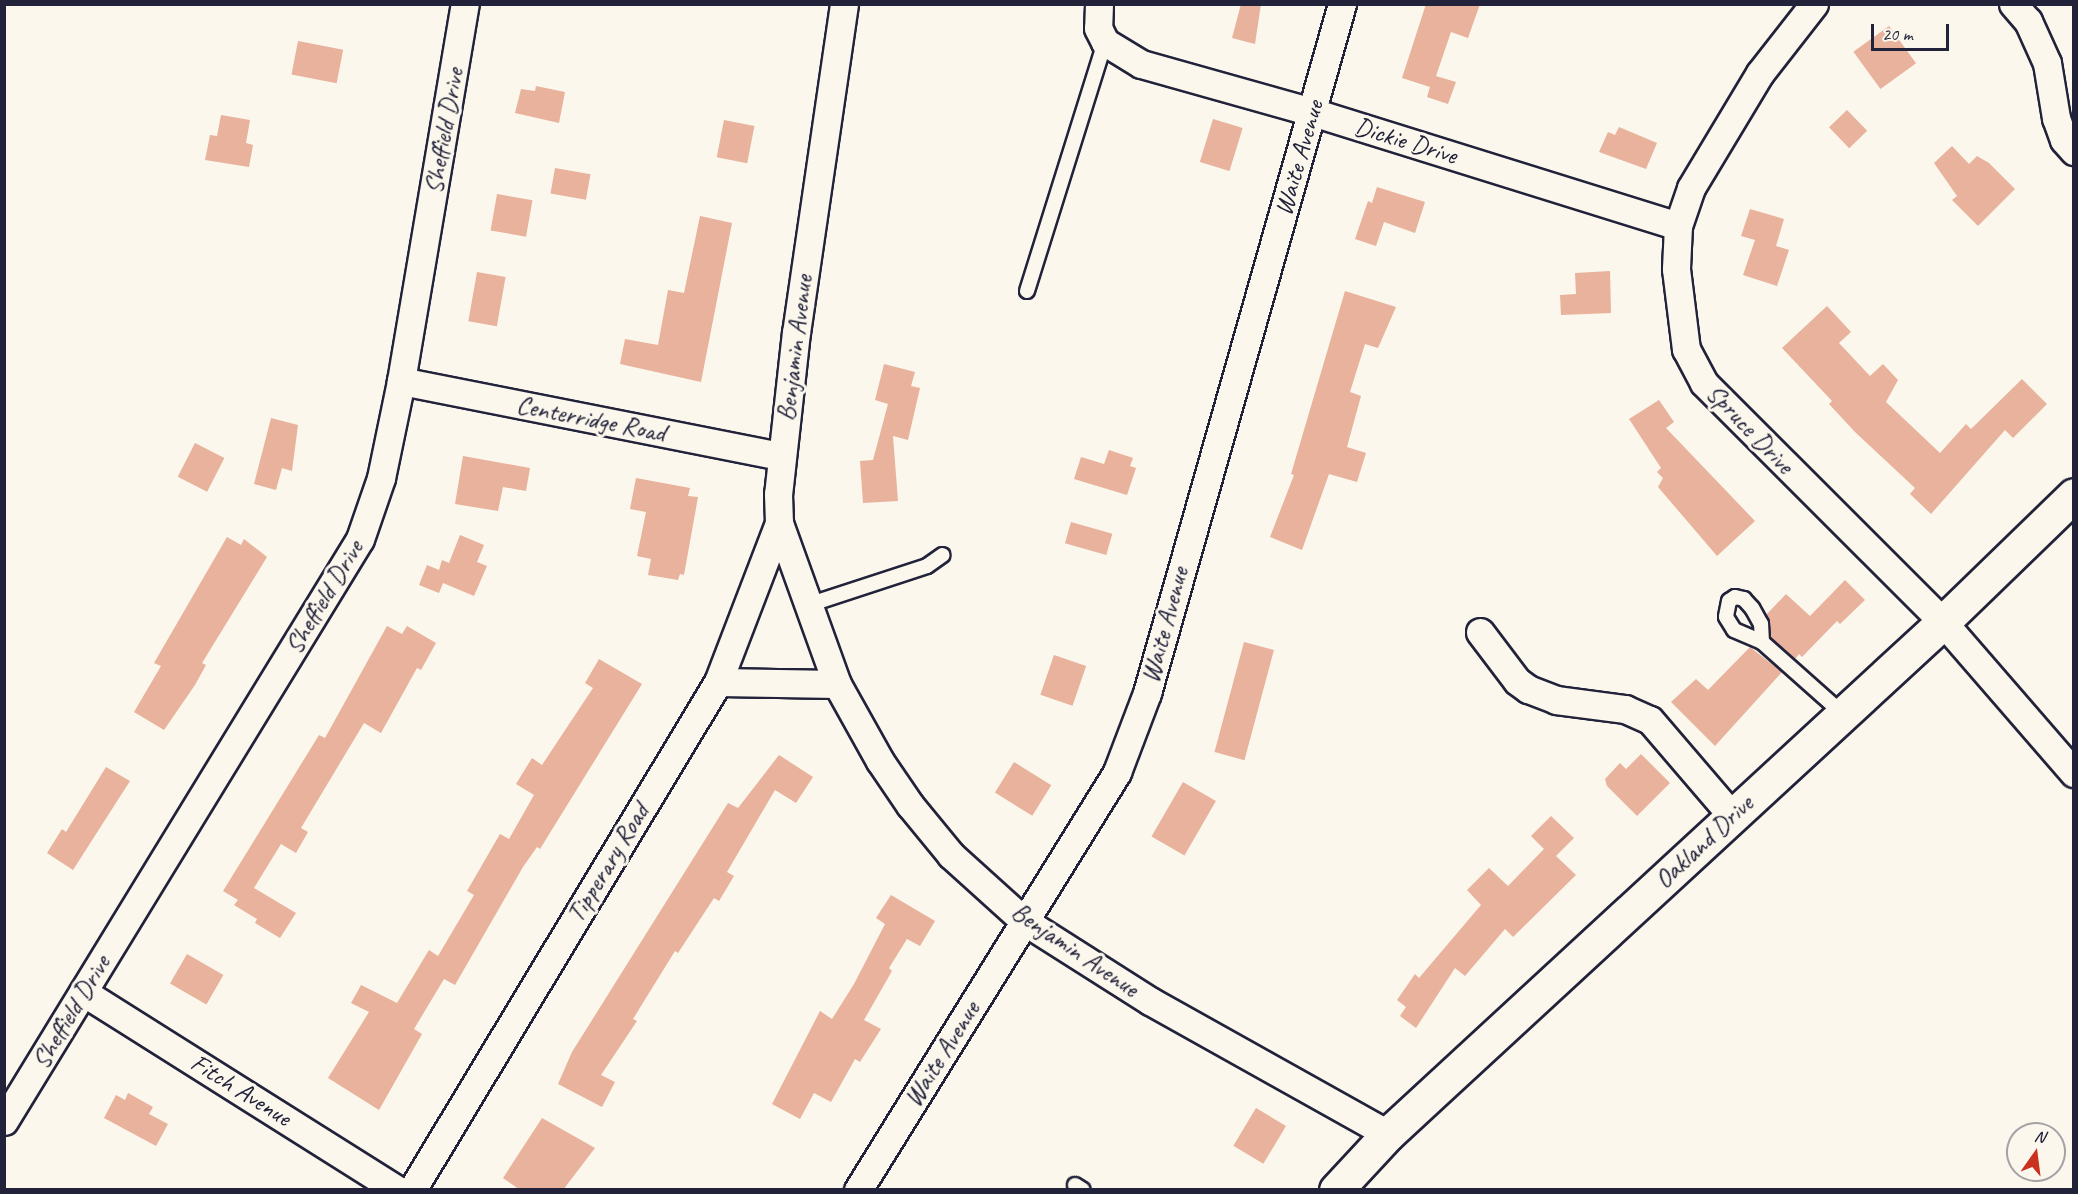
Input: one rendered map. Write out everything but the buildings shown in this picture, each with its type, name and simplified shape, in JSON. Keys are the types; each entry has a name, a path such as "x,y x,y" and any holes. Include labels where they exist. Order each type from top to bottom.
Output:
{"main road":[{"name":"Oakland Drive","path":"1336,1190 1388,1134 1943,622 2073,495"}],"street":[{"name":"Sheffield Drive","path":"4,1121 360,538 381,478 401,381 465,4"},
{"name":"Benjamin Avenue","path":"844,4 781,456 779,524 837,684 880,761 910,805 951,855 1024,921 1150,1000 1388,1134"},
{"path":"1099,4 1098,27 1105,42"},
{"name":"Waite Avenue","path":"858,1190 1117,772 1147,693 1342,4"},
{"name":"Spruce Drive","path":"1814,4 1760,73 1692,188 1678,226 1679,314 1686,349 1704,383 1943,622 2073,773"},
{"path":"2013,4 2028,21 2047,63 2056,118 2064,140 2073,151"},
{"name":"Dickie Drive","path":"1105,42 1141,64 1312,112 1678,226"},
{"name":"Centerridge Road","path":"401,381 781,456"},
{"name":"Tipperary Road","path":"412,1190 718,682 779,524"},
{"path":"1480,632 1517,681 1528,689 1556,700 1626,709 1650,720 1733,817"},
{"path":"718,682 837,684"},
{"name":"Fitch Avenue","path":"83,992 398,1190"}],"lane":[{"path":"1027,291 1105,42"},
{"path":"808,605 927,566 943,555"},
{"path":"1762,642 1843,714"}]}
